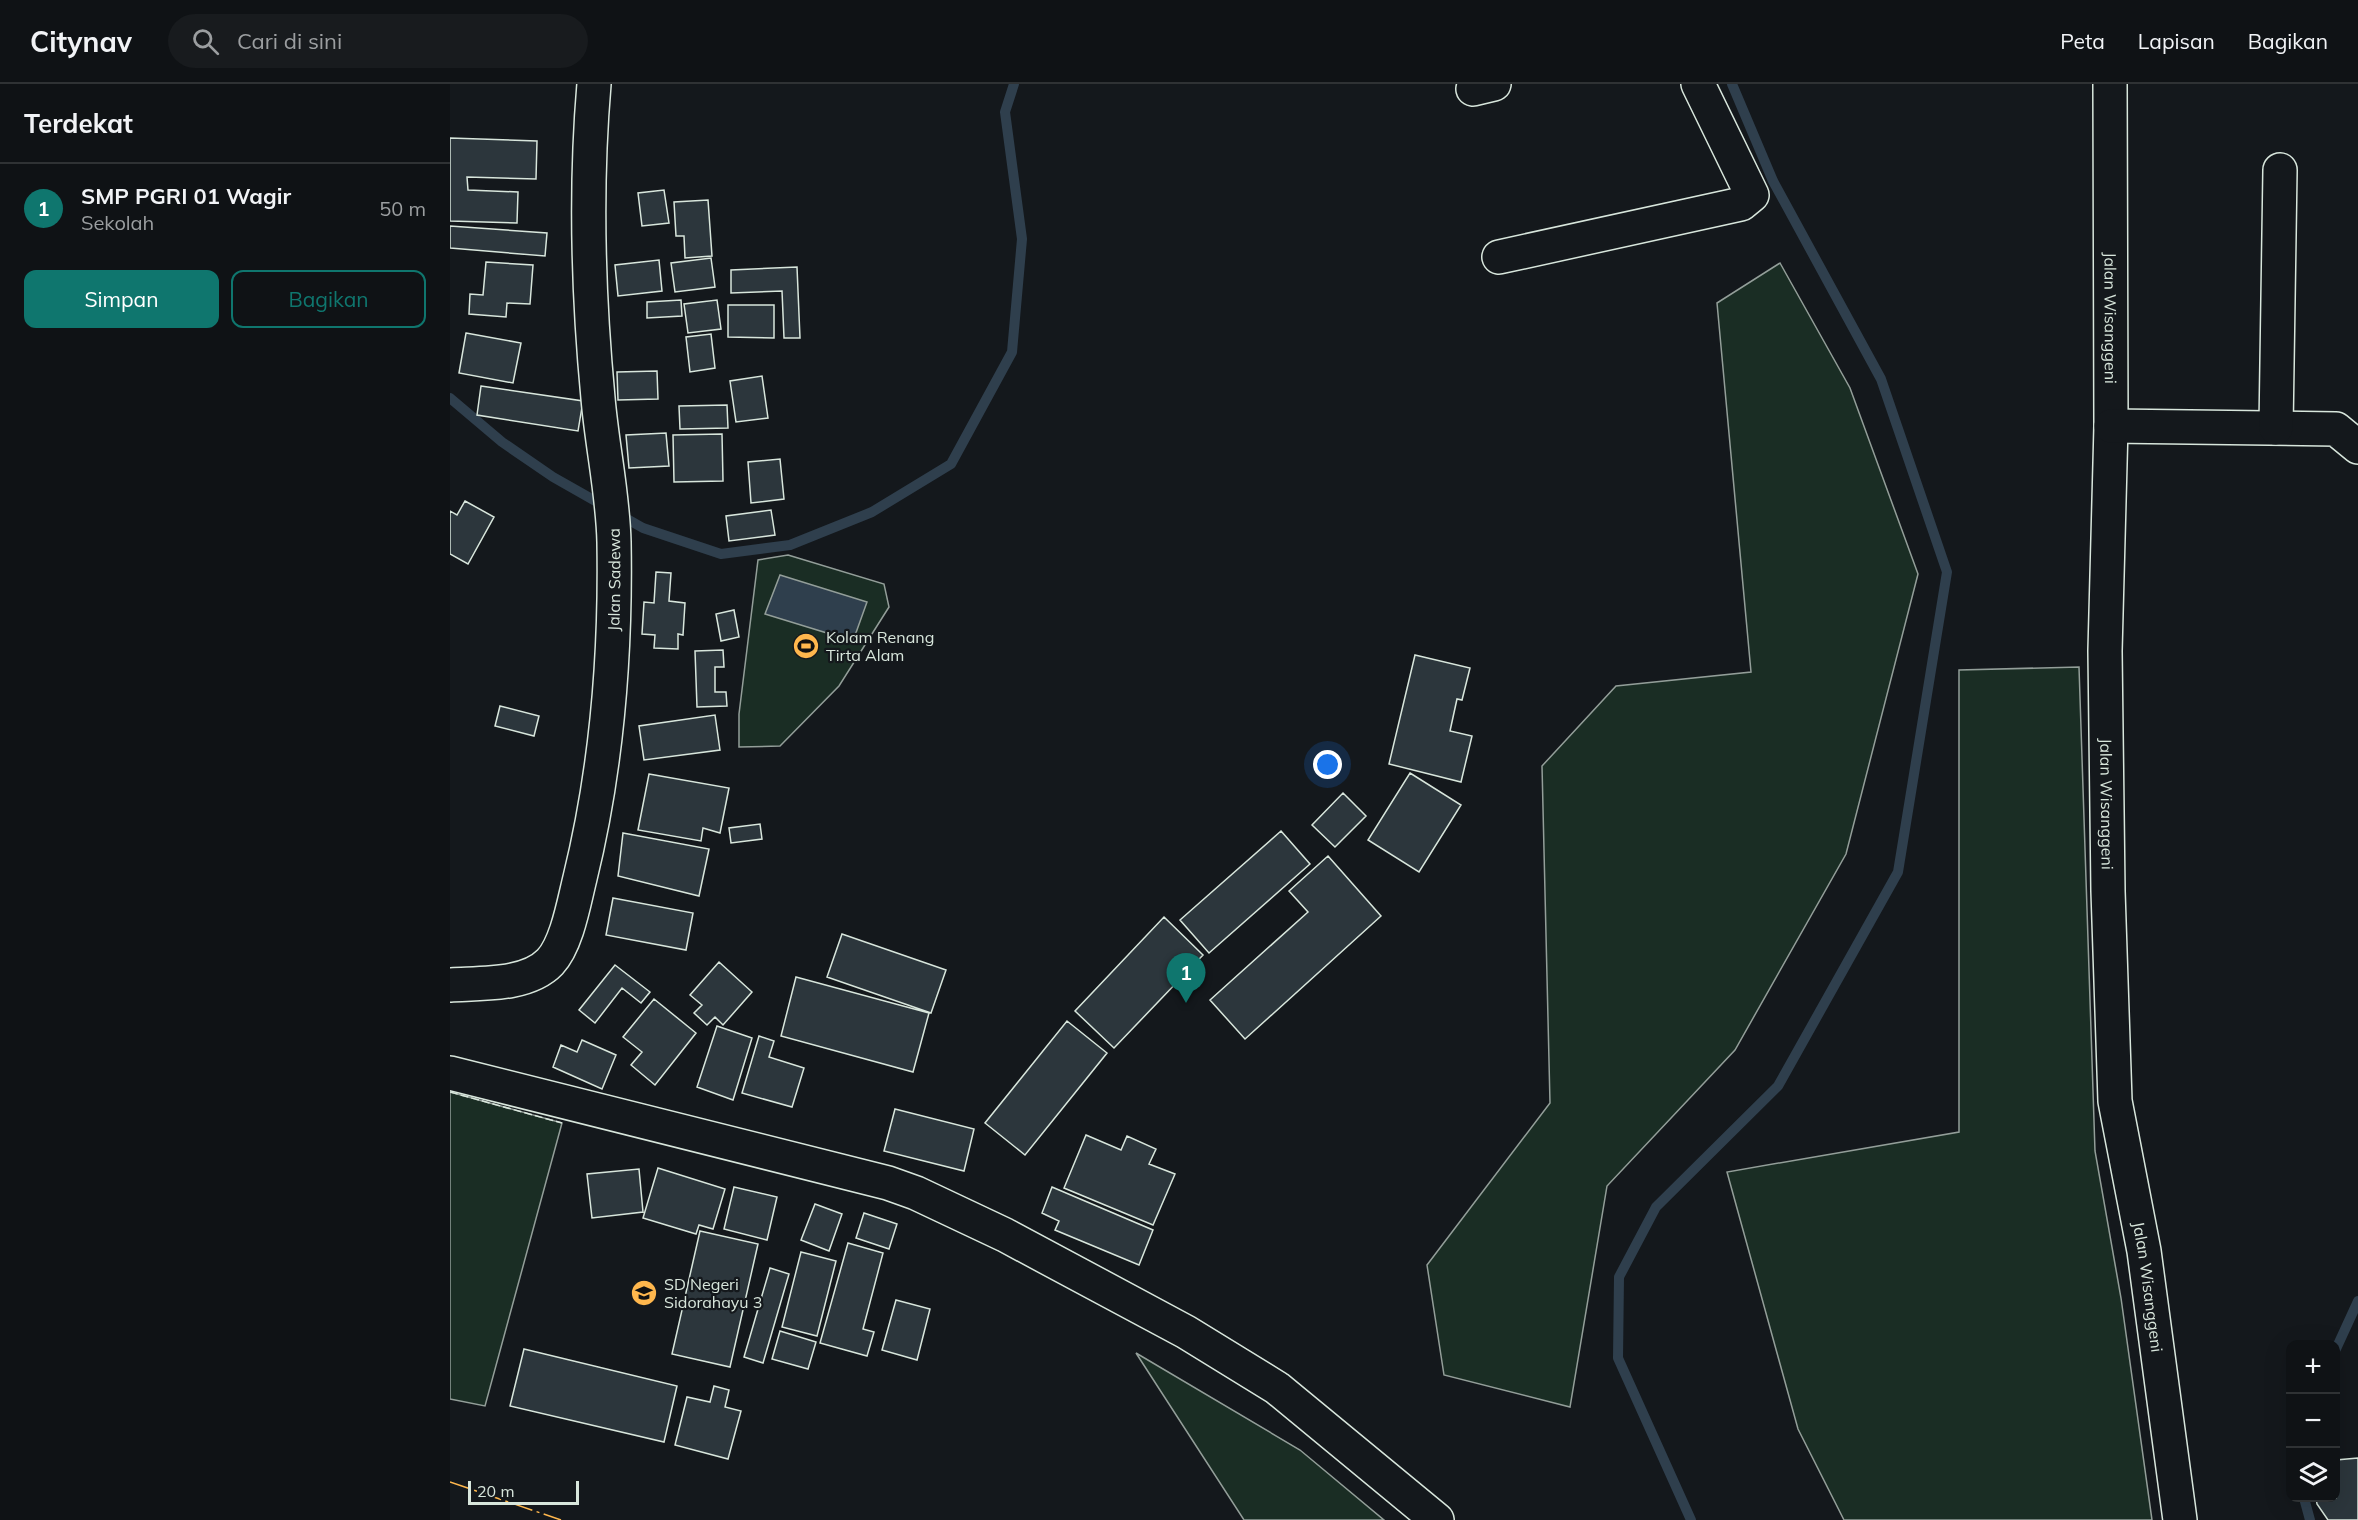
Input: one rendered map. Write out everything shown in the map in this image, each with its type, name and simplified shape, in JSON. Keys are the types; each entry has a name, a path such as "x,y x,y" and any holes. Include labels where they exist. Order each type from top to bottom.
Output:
{"street":[{"name":"Jalan Sadewa","path":"450,985 508,980 536,974 552,960 567,928 587,850 607,741 614,540 598,399 590,289 588,159 594,84"},
{"path":"1499,257 1741,204 1752,195 1698,84"},
{"name":"Jalan Wisanggeni","path":"2110,84 2110,426 2105,651 2108,891 2115,1101 2144,1251 2180,1520"},
{"path":"2276,428 2280,170"},
{"path":"2110,426 2336,429 2358,447"},
{"path":"450,1073 916,1193 1015,1240 1165,1321 1276,1388 1437,1520"}],"green space":[{"path":"1780,263 1850,388 1918,574 1846,854 1735,1050 1607,1186 1570,1407 1444,1375 1427,1265 1550,1103 1542,766 1616,686 1751,672 1717,303"},
{"name":"Kolam Renang Tirta Alam","path":"788,555 884,584 889,607 839,686 780,746 739,747 739,714 758,560"},
{"path":"2079,667 2095,1151 2121,1298 2152,1520 1844,1520 1798,1429 1727,1172 1959,1132 1959,670"},
{"path":"450,1092 562,1123 485,1406 450,1399"},
{"path":"1136,1353 1300,1450 1384,1520 1244,1520"}],"water":[{"path":"780,575 867,602 853,641 765,614"}],"building":[{"path":"450,138 537,141 536,179 467,177 468,190 518,192 517,223 450,221"},
{"path":"664,190 669,223 642,226 638,193"},
{"path":"708,200 712,256 685,258 684,236 676,236 674,202"},
{"path":"450,226 547,233 545,256 450,248"},
{"path":"711,258 715,287 675,292 671,263"},
{"path":"659,260 662,291 618,296 615,265"},
{"path":"486,262 533,265 530,304 507,303 506,317 469,314 470,294 483,295"},
{"path":"797,267 800,338 784,338 782,291 731,293 731,270"},
{"path":"681,300 682,316 647,318 647,302"},
{"path":"717,300 721,329 688,333 684,304"},
{"path":"728,305 774,305 774,338 728,337"},
{"path":"466,333 521,343 513,383 459,373"},
{"path":"711,334 715,368 690,372 686,337"},
{"path":"657,371 658,399 618,400 617,372"},
{"path":"762,376 768,418 736,422 730,381"},
{"path":"481,386 583,401 578,431 477,415"},
{"path":"727,405 728,428 680,429 679,406"},
{"path":"666,433 669,466 629,468 626,435"},
{"path":"722,434 723,481 674,482 673,435"},
{"path":"780,459 784,499 751,503 748,462"},
{"path":"465,501 494,517 468,564 450,554 450,511 457,515"},
{"path":"771,510 775,535 729,541 726,516"},
{"path":"656,572 671,573 669,601 685,603 683,635 678,634 678,649 654,648 655,635 642,634 644,602 654,603"},
{"path":"734,610 739,637 721,641 716,614"},
{"path":"723,650 724,667 715,667 715,692 726,692 727,706 697,707 695,651"},
{"path":"1415,655 1470,668 1462,700 1457,699 1450,731 1472,736 1461,782 1389,764"},
{"path":"500,706 539,716 534,736 495,726"},
{"path":"715,715 720,750 644,760 639,726"},
{"path":"1410,773 1461,805 1419,872 1368,840"},
{"path":"649,774 729,788 720,833 703,828 701,841 638,830"},
{"path":"1343,793 1366,816 1335,847 1312,825"},
{"path":"760,824 762,839 731,843 729,828"},
{"path":"1281,831 1310,864 1209,953 1180,920"},
{"path":"623,833 709,849 699,896 618,876"},
{"path":"1328,856 1381,916 1245,1039 1210,1000 1308,912 1289,891"},
{"path":"613,898 693,913 686,950 606,935"},
{"path":"1164,917 1203,955 1114,1048 1075,1011"},
{"path":"842,934 946,970 931,1013 827,977"},
{"path":"719,962 752,992 723,1025 715,1017 707,1025 694,1013 702,1005 690,995"},
{"path":"615,965 650,992 641,1003 622,988 595,1023 579,1010"},
{"path":"796,977 929,1013 913,1072 781,1036"},
{"path":"654,999 696,1033 655,1085 631,1065 642,1052 623,1037"},
{"path":"1067,1021 1107,1053 1025,1155 985,1123"},
{"path":"717,1026 752,1038 733,1100 697,1087"},
{"path":"759,1036 774,1041 769,1057 804,1068 792,1107 742,1093"},
{"path":"582,1040 616,1055 602,1089 553,1067 561,1045 577,1052"},
{"path":"895,1109 974,1129 964,1171 884,1151"},
{"path":"1086,1135 1121,1150 1127,1136 1156,1149 1149,1164 1175,1174 1153,1225 1064,1188"},
{"path":"658,1168 725,1189 713,1229 699,1225 696,1234 643,1218"},
{"path":"639,1169 643,1212 592,1218 587,1174"},
{"path":"734,1187 777,1197 767,1240 724,1229"},
{"path":"1052,1187 1153,1230 1139,1265 1055,1230 1059,1221 1042,1213"},
{"path":"815,1204 842,1214 829,1251 801,1240"},
{"path":"864,1213 897,1224 889,1249 856,1238"},
{"path":"700,1231 758,1244 730,1367 672,1354"},
{"path":"848,1243 883,1253 863,1329 874,1332 867,1356 820,1343"},
{"path":"801,1252 836,1261 817,1336 782,1327"},
{"path":"770,1268 789,1274 763,1363 744,1357"},
{"path":"896,1300 930,1309 917,1360 882,1350"},
{"path":"780,1331 816,1342 808,1369 772,1359"},
{"path":"524,1349 677,1386 664,1442 510,1406"},
{"path":"714,1386 729,1390 725,1407 741,1411 728,1459 675,1445 687,1397 710,1402"},
{"path":"2358,1458 2358,1520 2328,1520 2317,1504 2317,1502 2340,1502 2340,1460"}],"waterway":[{"path":"450,398 502,442 553,477 643,528 721,554 790,545 872,512 951,464 1012,352 1022,239 1005,112 1014,84"},
{"path":"1691,1520 1618,1358 1619,1277 1656,1207 1778,1086 1898,872 1947,572 1881,379 1773,181 1732,84"},
{"path":"2340,1340 2358,1301"},
{"path":"2305,1502 2310,1520"}],"fence":[{"path":"450,1092 562,1123"}],"power":[{"path":"450,1482 561,1520"}],"place":[{"name":"Kolam Renang Tirta Alam","path":"806,646"},
{"name":"SMP PGRI 01 Wagir","path":"1186,1003"},
{"name":"SD Negeri Sidorahayu 3","path":"644,1293"}]}
